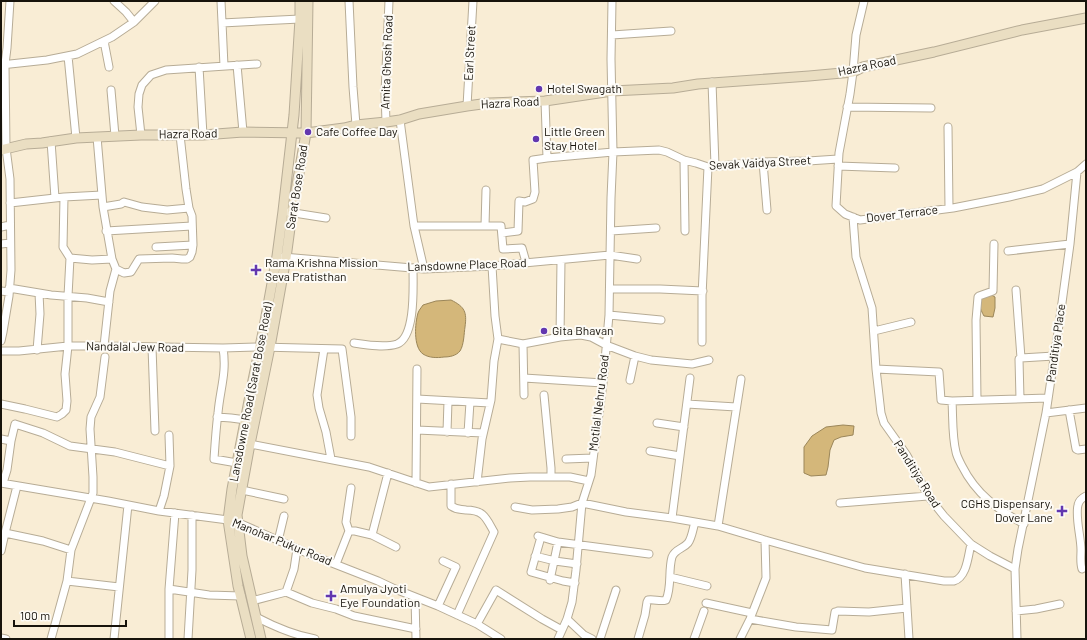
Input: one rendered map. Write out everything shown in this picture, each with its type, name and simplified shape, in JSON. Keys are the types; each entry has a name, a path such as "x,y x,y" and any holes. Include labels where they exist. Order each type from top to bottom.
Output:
{"main road":[{"name":"Lansdowne Road (Sarat Bose Road)","path":"261,639 242,556 237,515 242,490 246,444 246,420 277,256 283,211 292,133 300,1"},
{"name":"Sarat Bose Road","path":"270,347 306,133 308,1"},
{"name":"Hazra Road","path":"4,149 26,144 76,138 141,135 203,135 244,132 306,133 400,120 419,114 488,103 545,101 612,91 672,88 712,82 853,72 863,67 934,52 1022,30 1086,18"},
{"name":"Lansdowne Road (Sarat Bose Road)","path":"251,639 238,586 228,520 237,463 246,444 270,347"}],"street":[{"path":"1,341 9,290 10,178 4,149 3,64 7,48 10,1"},
{"path":"114,1 134,22"},
{"path":"3,64 47,60 77,54 112,37 134,22 155,1"},
{"path":"221,1 224,66"},
{"path":"350,1 356,125"},
{"name":"Amita Ghosh Road","path":"386,122 385,93 389,1"},
{"name":"Earl Street","path":"468,106 473,1"},
{"name":"Motilal Nehru Road","path":"558,639 567,619 575,583 582,503 589,481 593,458 603,383 609,316 613,152 612,1"},
{"name":"Dover Terrace","path":"864,1 856,35 853,72 838,162 836,206 845,214 860,220 949,208 1043,189 1077,172"},
{"path":"222,22 300,18"},
{"path":"612,35 671,31"},
{"path":"104,41 109,68"},
{"path":"68,56 76,138"},
{"path":"141,135 138,107 139,94 142,85 151,75 166,70 257,64"},
{"path":"237,65 244,132"},
{"path":"199,67 203,135"},
{"path":"702,342 703,291 711,167 712,82"},
{"path":"111,90 115,136"},
{"path":"502,233 518,231 519,201 525,202 534,198 533,160 547,158 545,101"},
{"path":"847,107 931,108"},
{"path":"400,120 414,226 424,269"},
{"path":"948,128 949,208"},
{"path":"116,269 124,273 131,272 139,259 172,258 182,260 187,259 192,252 192,216 186,189 180,135"},
{"path":"97,137 106,231 112,259 116,269 110,291 104,346"},
{"path":"51,141 55,198"},
{"name":"Sevak Vaidya Street","path":"547,158 613,152 659,150 668,152 684,160 711,167 763,162 808,161 838,162 895,168"},
{"path":"684,160 685,231"},
{"path":"763,162 768,210"},
{"path":"1077,172 1086,164"},
{"name":"Panditiya Place","path":"1017,639 1015,569 1046,413 1070,244 1077,172"},
{"path":"485,226 486,190"},
{"path":"10,203 64,197 102,196"},
{"path":"1,404 57,417 66,410 67,401 65,374 68,346 70,258 63,247 64,197"},
{"path":"103,207 121,204 124,202 142,207 167,210 189,208"},
{"path":"283,211 326,218"},
{"name":"Panditiya Road","path":"854,217 856,257 872,308 876,369 881,413 884,423 906,454 928,496 944,516 971,544 1015,569"},
{"path":"1,227 10,225"},
{"path":"106,231 192,226"},
{"path":"414,226 501,226 503,249 522,248 526,262"},
{"path":"611,231 656,228"},
{"path":"1,244 10,243"},
{"path":"977,400 976,320 978,297 993,291 994,244"},
{"path":"1008,251 1070,244"},
{"path":"156,247 193,245"},
{"name":"Lansdowne Place Road","path":"277,256 424,269 492,266 610,255 637,259"},
{"path":"70,258 92,260 112,259"},
{"path":"560,337 561,260"},
{"path":"477,482 483,433 493,384 494,361 498,339 492,266"},
{"path":"354,343 372,346 393,345 400,343 405,338 409,328 413,306 413,268"},
{"path":"610,289 703,291"},
{"path":"1,291 9,290 39,293 109,302"},
{"path":"1016,290 1021,358 1020,399"},
{"path":"38,350 40,314 39,293"},
{"path":"609,316 661,320"},
{"path":"874,331 911,322"},
{"path":"498,339 523,344 560,337 581,335 592,337 606,345 650,360 692,364 709,360"},
{"path":"523,344 524,395"},
{"name":"Nandalal Jew Road","path":"1,351 38,350 43,348 68,346 223,348 270,347 342,349 351,417 351,436"},
{"path":"152,347 155,431"},
{"path":"223,348 225,361 224,375 214,459 237,463"},
{"path":"324,349 317,395 331,459"},
{"path":"630,380 635,356"},
{"path":"1021,358 1054,356"},
{"path":"51,639 67,581 71,550 93,493 91,415 100,397 104,357"},
{"path":"416,483 417,369"},
{"path":"876,369 939,372 941,400 952,401 1048,398"},
{"path":"524,378 603,383"},
{"path":"672,518 690,378"},
{"path":"718,526 741,379"},
{"path":"544,395 551,476"},
{"path":"417,399 490,403"},
{"path":"447,432 448,400"},
{"path":"952,401 956,454 965,472 975,487 990,502 1003,513 1024,524"},
{"path":"468,433 470,402"},
{"path":"687,404 736,408"},
{"path":"1046,413 1086,408"},
{"path":"1069,410 1076,448 1078,450 1086,449"},
{"path":"218,417 246,420"},
{"path":"657,423 684,427"},
{"path":"2,483 7,470 15,424 43,432 70,446 115,452 170,466"},
{"path":"417,430 483,433"},
{"path":"159,511 164,496 170,466 169,435"},
{"path":"1,439 11,441"},
{"path":"246,444 369,467 429,487 510,478 551,476 570,476 589,481"},
{"path":"650,451 680,456"},
{"path":"566,459 593,458"},
{"path":"372,536 388,473"},
{"name":"Manohar Pukur Road","path":"2,483 159,511 228,520 239,523 297,549 378,580 395,589 438,606 477,624 501,639"},
{"path":"451,484 451,506 457,509 480,512 494,532 457,615"},
{"path":"1,551 17,486"},
{"path":"336,564 349,532 346,522 351,488"},
{"path":"242,490 284,499"},
{"path":"840,502 928,496"},
{"path":"1082,569 1081,566 1084,550 1078,504 1081,499 1086,496"},
{"path":"516,507 532,510 558,509 572,507 582,503 626,512 672,518 718,526 865,568 944,581 953,581 959,578 965,570 971,544"},
{"path":"114,639 128,505"},
{"path":"169,639 169,589 175,513"},
{"path":"188,639 192,570 192,515"},
{"path":"278,541 284,516"},
{"path":"638,639 647,602 651,599 666,600 669,590 673,555 689,541 695,522"},
{"path":"349,532 355,531 372,536 396,547"},
{"path":"5,533 43,541 71,550"},
{"path":"575,583 550,579 531,572 539,537 558,542 649,554"},
{"path":"740,639 766,578 764,540"},
{"path":"550,579 558,542"},
{"path":"286,592 294,569 297,549"},
{"path":"535,556 577,564"},
{"path":"438,606 456,567 443,560"},
{"path":"905,574 909,639"},
{"path":"670,577 707,586"},
{"path":"67,581 120,587"},
{"path":"169,589 209,595 241,596"},
{"path":"477,624 496,590 562,630"},
{"path":"600,639 616,590"},
{"path":"252,601 286,592 312,603 336,609 354,616 416,629"},
{"path":"414,597 416,639"},
{"path":"706,603 796,627 832,630 836,612 869,612 907,608"},
{"path":"1016,611 1060,604"},
{"path":"694,639 704,611"},
{"path":"256,617 286,632 315,639"},
{"path":"567,619 584,635 592,639"},
{"path":"1,638 6,639"}],"shaded area":[{"path":"988,293 995,297 993,317 984,316 981,311 981,296"},
{"path":"451,300 464,310 466,317 463,342 460,351 457,354 436,358 425,355 420,351 416,341 418,312 423,305 436,301"},
{"path":"843,425 854,426 853,435 834,440 830,450 826,475 811,476 804,473 804,447 812,436 826,427"}],"place":[{"name":"Hotel Swagath","path":"539,89"},
{"name":"Cafe Coffee Day","path":"308,132"},
{"name":"Little Green Stay Hotel","path":"536,139"},
{"name":"Rama Krishna Mission Seva Pratisthan","path":"256,270"},
{"name":"Gita Bhavan","path":"544,331"},
{"name":"CGHS Dispensary, Dover Lane","path":"1062,511"},
{"name":"Amulya Jyoti Eye Foundation","path":"331,596"}]}
